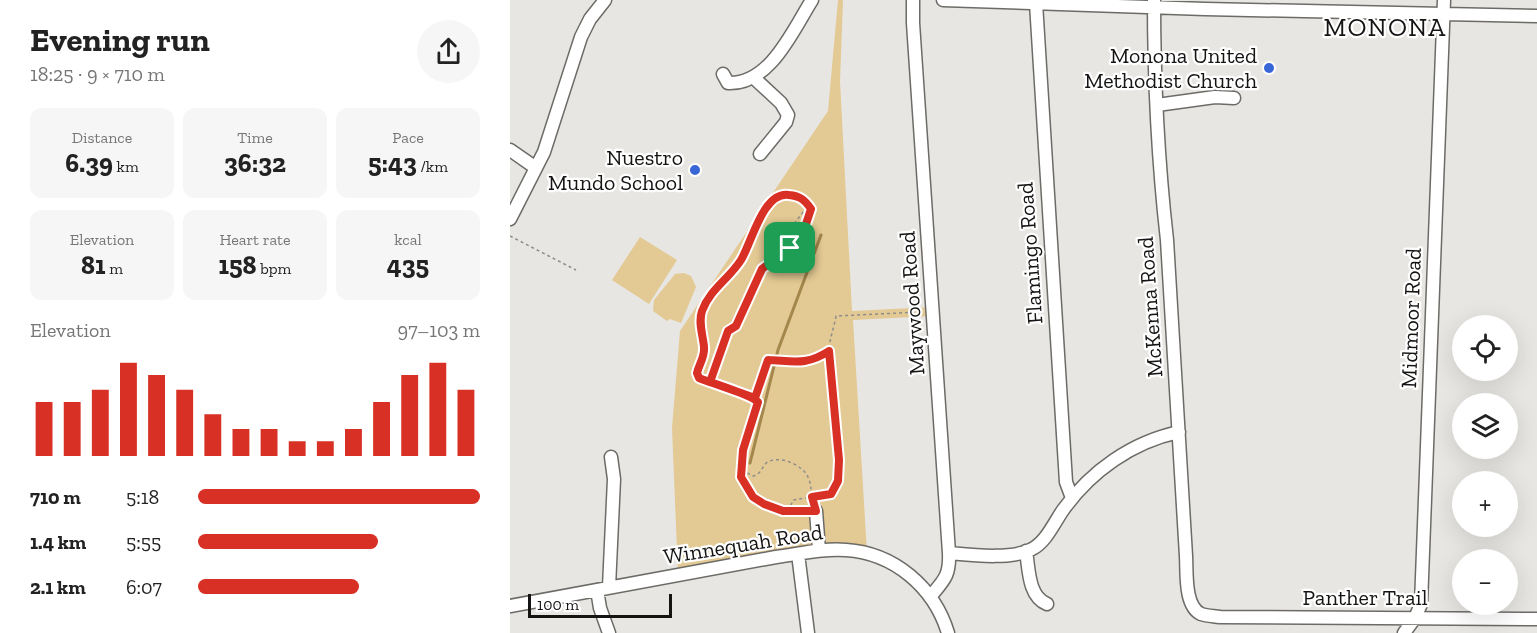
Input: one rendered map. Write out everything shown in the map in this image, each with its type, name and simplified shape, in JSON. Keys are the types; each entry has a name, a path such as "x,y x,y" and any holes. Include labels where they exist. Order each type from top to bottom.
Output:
{"street":[{"path":"510,219 550,137 581,37 590,19 605,0"},
{"path":"723,74 728,83 740,84 762,72 779,53 812,0"},
{"name":"Maywood Road","path":"913,0 950,569 930,597"},
{"path":"943,0 1154,3 1537,16"},
{"name":"Midmoor Road","path":"1404,633 1415,618 1421,604 1444,0"},
{"name":"Flamingo Road","path":"1036,3 1065,482 1072,498"},
{"name":"McKenna Road","path":"1154,3 1157,105 1188,587 1190,600 1195,609"},
{"path":"753,77 781,103 788,115 786,122 760,154"},
{"path":"1157,105 1215,97 1234,98"},
{"path":"510,150 536,168"},
{"path":"949,553 1003,555 1026,551 1037,546 1072,498 1094,475 1132,448 1160,435 1179,432"},
{"path":"609,633 600,608 614,479 611,457"},
{"path":"816,511 819,550"},
{"name":"Winnequah Road","path":"510,606 819,550 845,550 875,556 908,573 930,597 948,633"},
{"path":"1026,551 1034,591 1038,599 1047,604"},
{"path":"798,554 808,633"},
{"name":"Panther Trail","path":"1195,609 1206,615 1220,617 1537,619"}],"path":[{"path":"742,469 753,476 760,473 771,460 793,464 808,477 816,511 783,511 753,497 741,477 743,450 758,402 755,398 699,378 697,373 704,357 701,313 707,300 717,285 740,261 758,226 761,215 773,199 785,194 801,198 811,209 810,215 780,260 768,264"},
{"path":"710,382 728,331 736,326 755,283 768,264 770,254 808,205"},
{"path":"510,236 576,270"},
{"path":"789,511 793,500 831,494 838,481 839,460 829,351 836,316 933,311"},
{"path":"755,398 768,360 786,363 803,361 822,356 829,351"}],"shaded area":[{"path":"838,0 843,0 840,81 852,311 933,307 933,316 853,320 867,553 845,550 678,575 672,428 680,331 828,111"},
{"path":"640,237 677,260 649,304 612,280"},
{"path":"684,273 691,276 696,287 681,323 670,319 667,321 653,311 654,300 675,274"}],"waterway":[{"path":"750,463 778,350 821,235"}],"place":[{"name":"Monona United Methodist Church","path":"1269,68"},
{"name":"Nuestro Mundo School","path":"695,170"}],"district":[{"name":"MONONA","path":"1385,27"}],"route":[{"path":"790,248 780,260 762,269 736,326 728,331 710,382 755,398 768,360 786,363 803,361 822,356 829,351 839,460 838,481 831,494 812,497 816,511 783,511 753,497 741,477 743,450 758,402 755,398 743,395 699,378 697,373 704,357 701,313 707,300 746,252 761,215 773,199 785,194 801,198 811,209 806,224 790,248"}]}
